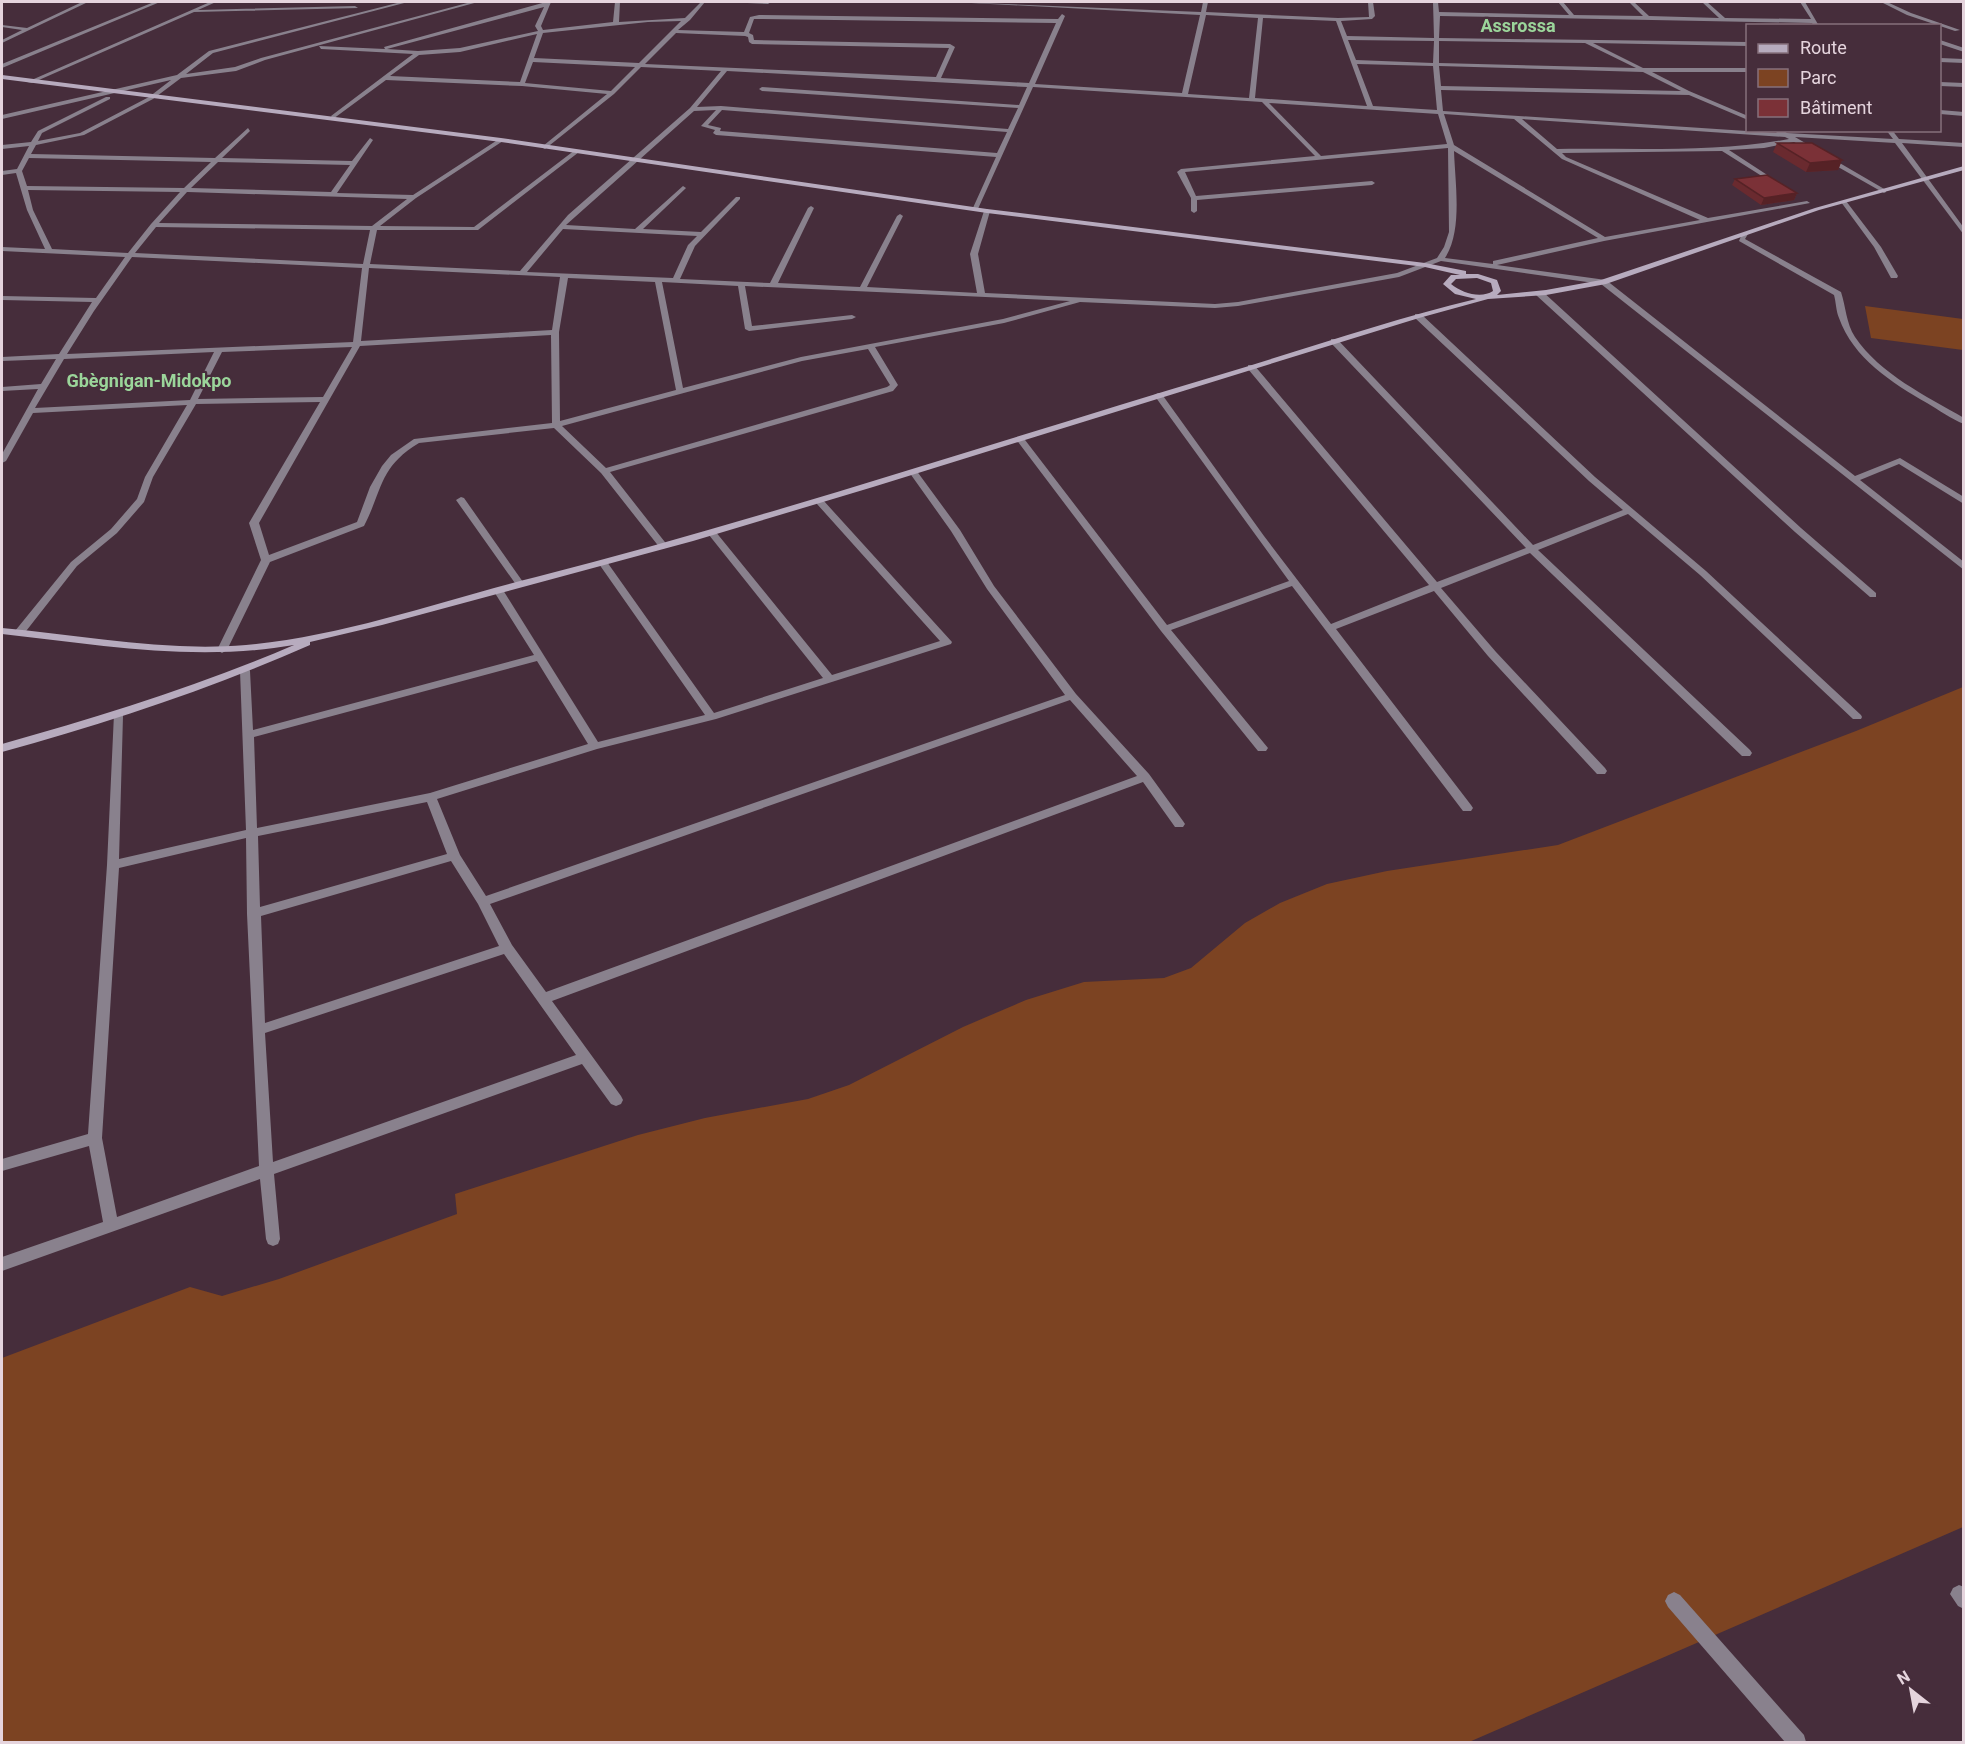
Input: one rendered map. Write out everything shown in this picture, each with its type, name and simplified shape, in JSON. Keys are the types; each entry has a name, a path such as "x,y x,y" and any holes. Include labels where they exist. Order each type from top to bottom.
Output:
{"street":[{"path":"2,42 85,2"},
{"path":"2,66 157,2"},
{"path":"30,82 213,2"},
{"path":"342,8 357,2"},
{"path":"2,147 33,144 82,134 151,98 211,51 405,2"},
{"path":"2,117 176,77 236,69 475,2"},
{"path":"616,24 617,2"},
{"path":"545,147 612,93 703,2"},
{"path":"729,2 768,2"},
{"path":"956,2 1068,3 1338,20 1370,18 1372,16 1371,2"},
{"path":"1185,94 1206,2"},
{"path":"1435,2 1437,14 1436,65 1440,111 1451,146 1452,232 1448,247 1440,259"},
{"path":"1561,2 1573,17"},
{"path":"1632,2 1648,18"},
{"path":"1705,2 1723,19"},
{"path":"1803,2 1816,23"},
{"path":"1884,2 1909,14 1941,24"},
{"path":"379,50 548,3"},
{"path":"522,84 541,32 538,26 548,3"},
{"path":"975,210 1068,3"},
{"path":"189,12 382,8"},
{"path":"1437,14 1816,23"},
{"path":"1252,99 1261,15"},
{"path":"746,34 752,18 759,17 1059,21"},
{"path":"311,47 418,53 469,49 541,32 688,19"},
{"path":"1338,20 1370,107"},
{"path":"1941,24 1960,30"},
{"path":"2,26 26,29"},
{"path":"1941,34 1960,30"},
{"path":"675,31 746,34 751,36 752,42 950,46 952,47 938,79"},
{"path":"1346,38 1746,44"},
{"path":"1584,42 1746,117"},
{"path":"1941,42 1964,50"},
{"path":"333,117 418,53"},
{"path":"1955,60 1964,55"},
{"path":"531,60 643,63 938,79 1964,145"},
{"path":"1941,60 1964,61"},
{"path":"1352,62 1644,70 1746,70"},
{"path":"522,273 570,216 636,161 692,109 726,68"},
{"path":"2,77 109,93 333,117 501,140 987,212 1425,265 1478,276 1497,285 1497,291 1487,297 1158,395 820,502 604,564 327,634 278,644 222,650 117,647 2,631"},
{"path":"386,78 522,84 612,93"},
{"path":"1941,84 1964,85"},
{"path":"1439,88 1690,93"},
{"path":"762,89 1022,106"},
{"path":"49,250 30,210 19,171 40,132 117,93"},
{"path":"1263,99 1319,158"},
{"path":"692,109 721,108 1011,131"},
{"path":"721,108 704,126 719,129 716,133 1000,155"},
{"path":"1941,112 1964,114"},
{"path":"1514,116 1554,152 1574,163 1707,220"},
{"path":"2,461 29,411 131,254 153,225 248,130"},
{"path":"1781,132 1786,135"},
{"path":"1890,132 1922,180 1964,233"},
{"path":"1554,152 1764,146 1796,135"},
{"path":"1796,135 1884,191"},
{"path":"333,194 370,140"},
{"path":"266,560 254,523 357,344 366,267 374,227 414,197 501,140"},
{"path":"1194,211 1194,198 1180,172 1182,170 1451,146 1604,239"},
{"path":"1723,148 1779,185"},
{"path":"153,225 476,229 577,151"},
{"path":"26,156 354,163"},
{"path":"1478,276 1454,277 1447,284 1461,294 1487,297 1539,293 1603,282 1817,209 1964,168"},
{"path":"2,173 19,171"},
{"path":"1194,198 1372,183"},
{"path":"24,188 414,197"},
{"path":"638,230 682,188"},
{"path":"1797,197 1817,209"},
{"path":"675,281 689,250 701,234 738,198"},
{"path":"1844,202 1877,247 1894,276"},
{"path":"1488,265 1604,239 1807,203"},
{"path":"773,285 811,208"},
{"path":"981,294 974,254 987,212"},
{"path":"863,289 900,216"},
{"path":"1953,218 1964,218"},
{"path":"561,226 701,234"},
{"path":"1745,234 1742,240 1838,294 1842,324 1865,357 1964,422"},
{"path":"2,249 522,273 564,277 1227,305 1399,275 1440,259 1603,282 1964,567"},
{"path":"564,277 555,332 556,425 604,471 663,546"},
{"path":"658,280 680,392"},
{"path":"741,283 749,329 852,317"},
{"path":"1539,293 1798,530 1874,594"},
{"path":"2,298 99,300"},
{"path":"222,650 266,560 361,524 379,475 399,450 417,441 556,425 801,359 1004,321 1085,299"},
{"path":"1418,316 1857,717"},
{"path":"2,359 357,344 555,332"},
{"path":"1334,341 1533,550 1746,753"},
{"path":"604,471 890,390 894,385 870,345"},
{"path":"19,633 74,564 114,531 141,500 149,477 193,402 219,350"},
{"path":"1251,367 1492,654 1601,771"},
{"path":"2,389 45,386"},
{"path":"1158,395 1294,582 1467,808"},
{"path":"29,411 193,402 324,399"},
{"path":"1019,438 1165,629 1262,748"},
{"path":"1853,480 1900,461 1964,501"},
{"path":"913,472 955,530 990,587 1072,696 1145,777 1179,824"},
{"path":"461,500 520,584"},
{"path":"113,865 251,833 431,797 595,746 712,717 947,642 820,502"},
{"path":"1329,628 1629,511"},
{"path":"712,533 829,679"},
{"path":"604,564 712,717"},
{"path":"1165,629 1294,582"},
{"path":"498,590 595,746"},
{"path":"2,748 118,716 245,671 327,634"},
{"path":"249,735 540,657"},
{"path":"245,671 249,735 252,914 266,1170 273,1239"},
{"path":"483,902 1072,696"},
{"path":"111,1224 95,1138 113,865 118,716"},
{"path":"542,999 1145,777"},
{"path":"431,797 454,856 483,902 507,948 616,1100"},
{"path":"252,914 454,856"},
{"path":"259,1030 507,948"},
{"path":"2,1264 586,1057"},
{"path":"2,1166 95,1138"},
{"path":"1674,1601 1797,1743"}],"green space":[{"path":"1865,306 1963,319 1963,350 1871,338"},
{"path":"1963,687 1963,1527 1469,1742 2,1742 2,1358 190,1287 222,1296 279,1279 457,1214 455,1194 638,1135 705,1118 808,1099 849,1085 963,1027 1026,1000 1084,982 1164,978 1191,968 1245,923 1280,903 1327,884 1387,871 1558,845 1856,731"}],"building":[{"path":"1777,143 1812,143 1842,160 1810,163"},
{"path":"1767,175 1797,193 1764,198 1735,179"}],"district":[{"name":"Assrossa","path":"1518,26"},
{"name":"Gbègnigan-Midokpo","path":"149,381"}]}
